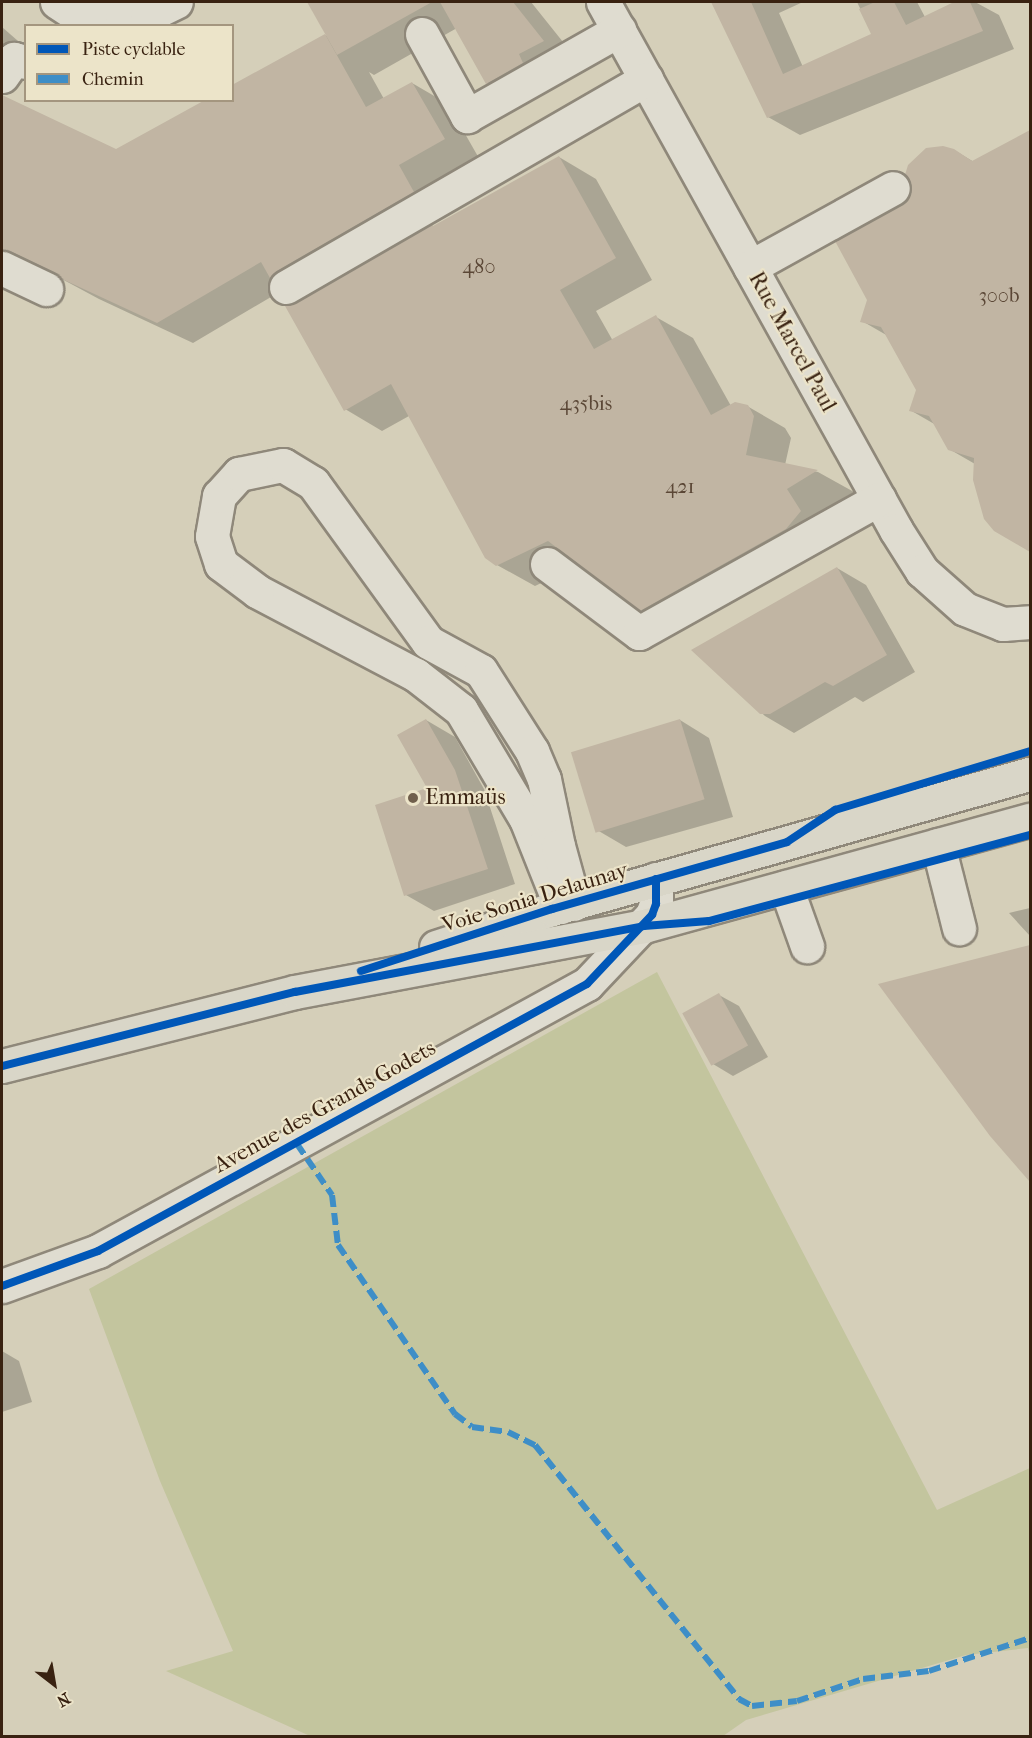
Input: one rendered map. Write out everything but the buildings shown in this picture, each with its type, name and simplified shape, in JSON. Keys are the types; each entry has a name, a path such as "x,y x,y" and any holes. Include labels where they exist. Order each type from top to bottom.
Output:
{"main road":[{"name":"Voie Sonia Delaunay","path":"295,992 567,905 1030,774"},
{"name":"Voie Sonia Delaunay","path":"2,1066 295,992 644,926 1030,820"}],"street":[{"path":"67,13 122,19 147,16 176,2"},
{"name":"Rue Marcel Paul","path":"603,2 879,499 922,571 965,609 1003,624 1030,622"},
{"path":"422,34 467,116 619,30"},
{"path":"2,76 14,59 24,62"},
{"path":"286,287 646,79"},
{"path":"750,267 893,189"},
{"path":"2,268 46,289"},
{"path":"283,465 313,483 428,642 481,671 532,751 544,779 567,905 526,819 461,710 416,675 256,591 221,564 212,536 219,496 239,474 283,465"},
{"path":"548,564 639,633 879,499"},
{"path":"938,845 959,928"},
{"path":"644,926 656,904 656,879"},
{"path":"786,887 807,946"},
{"name":"Avenue des Grands Godets","path":"2,1286 98,1251 587,984 644,926"}],"green space":[{"path":"657,972 937,1510 1030,1468 1030,1656 1028,1648 966,1655 746,1720 723,1736 310,1736 166,1671 233,1651 160,1481 89,1289"}],"marked path":[{"path":"297,1144 332,1195 338,1245 455,1414 472,1427 508,1432 535,1445 739,1699 752,1706 797,1701 863,1679 929,1671 1030,1638"}],"cycle path":[{"path":"361,971 552,909 787,842 835,810 1030,751"},
{"path":"2,1066 295,992 644,926 709,921 1030,835"},
{"path":"2,1286 98,1251 587,984 652,915 656,904 656,879"}],"place":[{"name":"Emmaüs","path":"413,798"}]}
